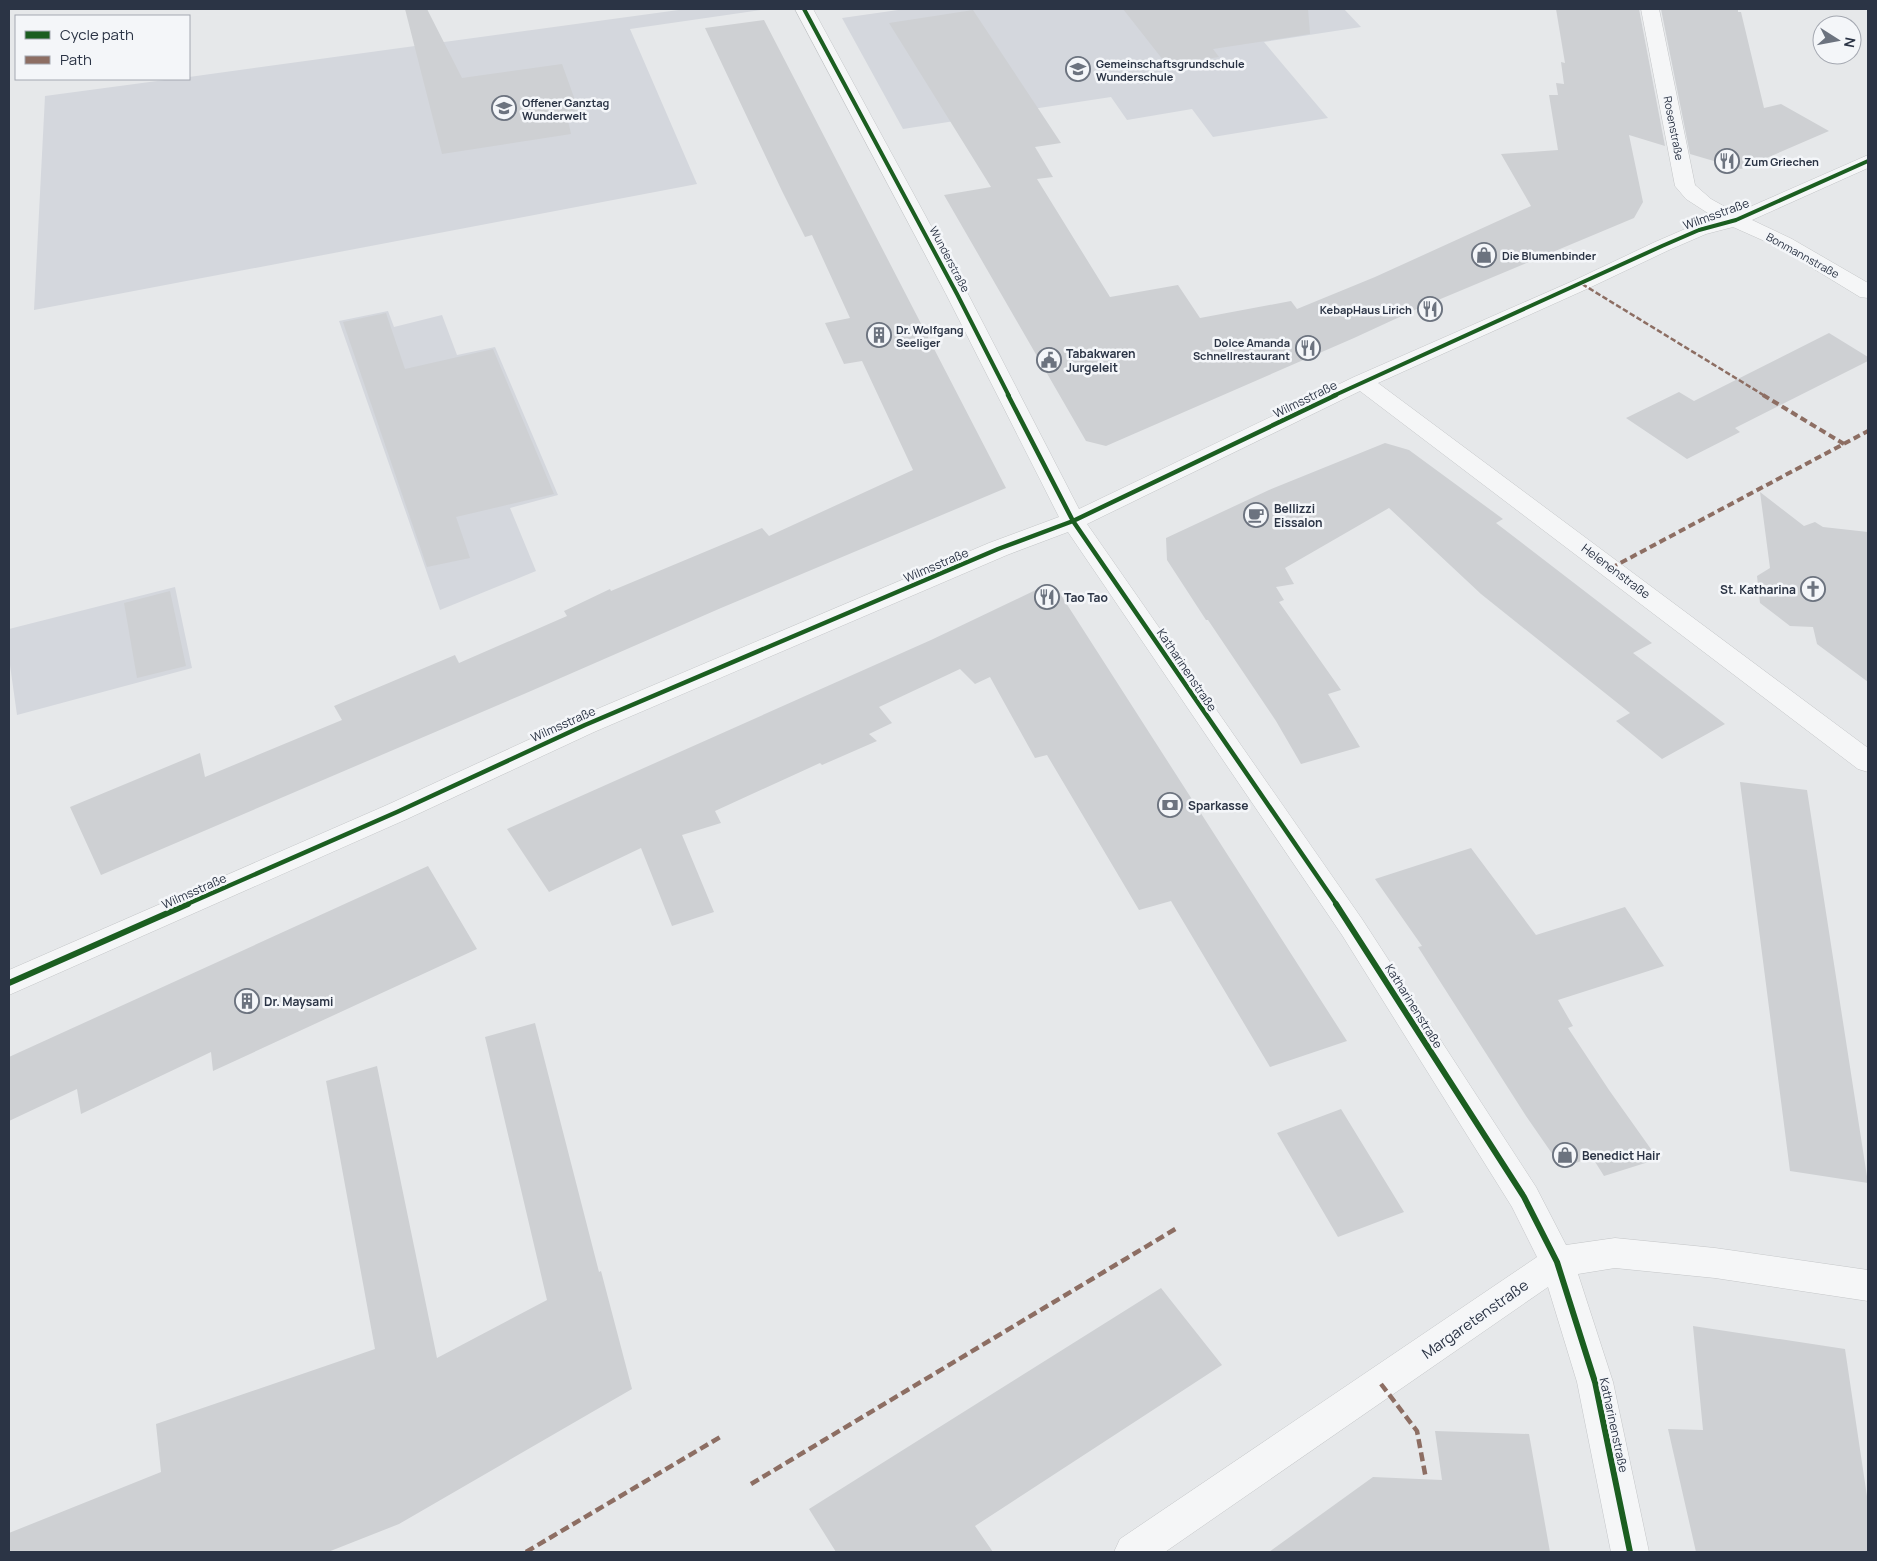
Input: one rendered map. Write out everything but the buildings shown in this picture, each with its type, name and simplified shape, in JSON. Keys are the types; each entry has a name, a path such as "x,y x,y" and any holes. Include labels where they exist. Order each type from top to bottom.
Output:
{"street":[{"name":"Wunderstraße","path":"804,9 966,310 1073,520"},
{"name":"Rosenstraße","path":"1650,9 1685,186 1697,199 1736,220"},
{"name":"Wilmsstraße","path":"9,983 388,816 585,725 998,549 1073,520 1362,382 1582,284 1662,246 1699,230 1736,220 1868,161"},
{"name":"Bonmannstraße","path":"1736,220 1785,244 1868,292"},
{"name":"Helenenstraße","path":"1362,382 1868,762"},
{"name":"Katharinenstraße","path":"1073,520 1352,928 1524,1197 1557,1262 1595,1382 1630,1552"},
{"name":"Margaretenstraße","path":"1133,1552 1557,1262 1615,1254 1715,1263 1868,1285"}],"shaded area":[{"path":"686,9 761,10 630,29 697,184 34,310 45,96 165,80 190,80 190,77"},
{"name":"Gemeinschaftsgrundschule Wunderschule","path":"905,9 1344,9 1361,27 1264,42 1328,118 1213,137 1192,109 1127,120 1111,97 903,129 842,18"},
{"path":"388,311 394,327 442,315 457,355 495,347 558,495 510,508 536,571 440,610 339,321"},
{"path":"175,587 192,668 17,715 9,658 9,629"}],"marked path":[{"path":"1582,284 1844,444"},
{"path":"1611,568 1868,431"},
{"path":"751,1484 1177,1228"},
{"path":"1381,1384 1417,1431 1426,1479"},
{"path":"526,1552 722,1436"}],"cycle path":[{"path":"804,9 957,294 1073,521 1352,927 1524,1197 1557,1262 1595,1382 1630,1552"},
{"path":"9,983 397,812 585,725 998,549 1073,521 1362,382 1582,284 1662,246 1699,230 1736,220 1868,161"}],"place":[{"name":"Gemeinschaftsgrundschule Wunderschule","path":"1078,69"},
{"name":"Offener Ganztag Wunderwelt","path":"504,108"},
{"name":"Zum Griechen","path":"1727,161"},
{"name":"Die Blumenbinder","path":"1484,255"},
{"name":"KebapHaus Lirich","path":"1430,309"},
{"name":"Dr. Wolfgang Seeliger","path":"879,335"},
{"name":"Dolce Amanda Schnellrestaurant","path":"1308,348"},
{"name":"Tabakwaren Jurgeleit","path":"1049,360"},
{"name":"Bellizzi Eissalon","path":"1256,515"},
{"name":"St. Katharina","path":"1813,589"},
{"name":"Tao Tao","path":"1047,597"},
{"name":"Sparkasse","path":"1170,805"},
{"name":"Dr. Maysami","path":"247,1001"},
{"name":"Benedict Hair","path":"1565,1155"}]}
